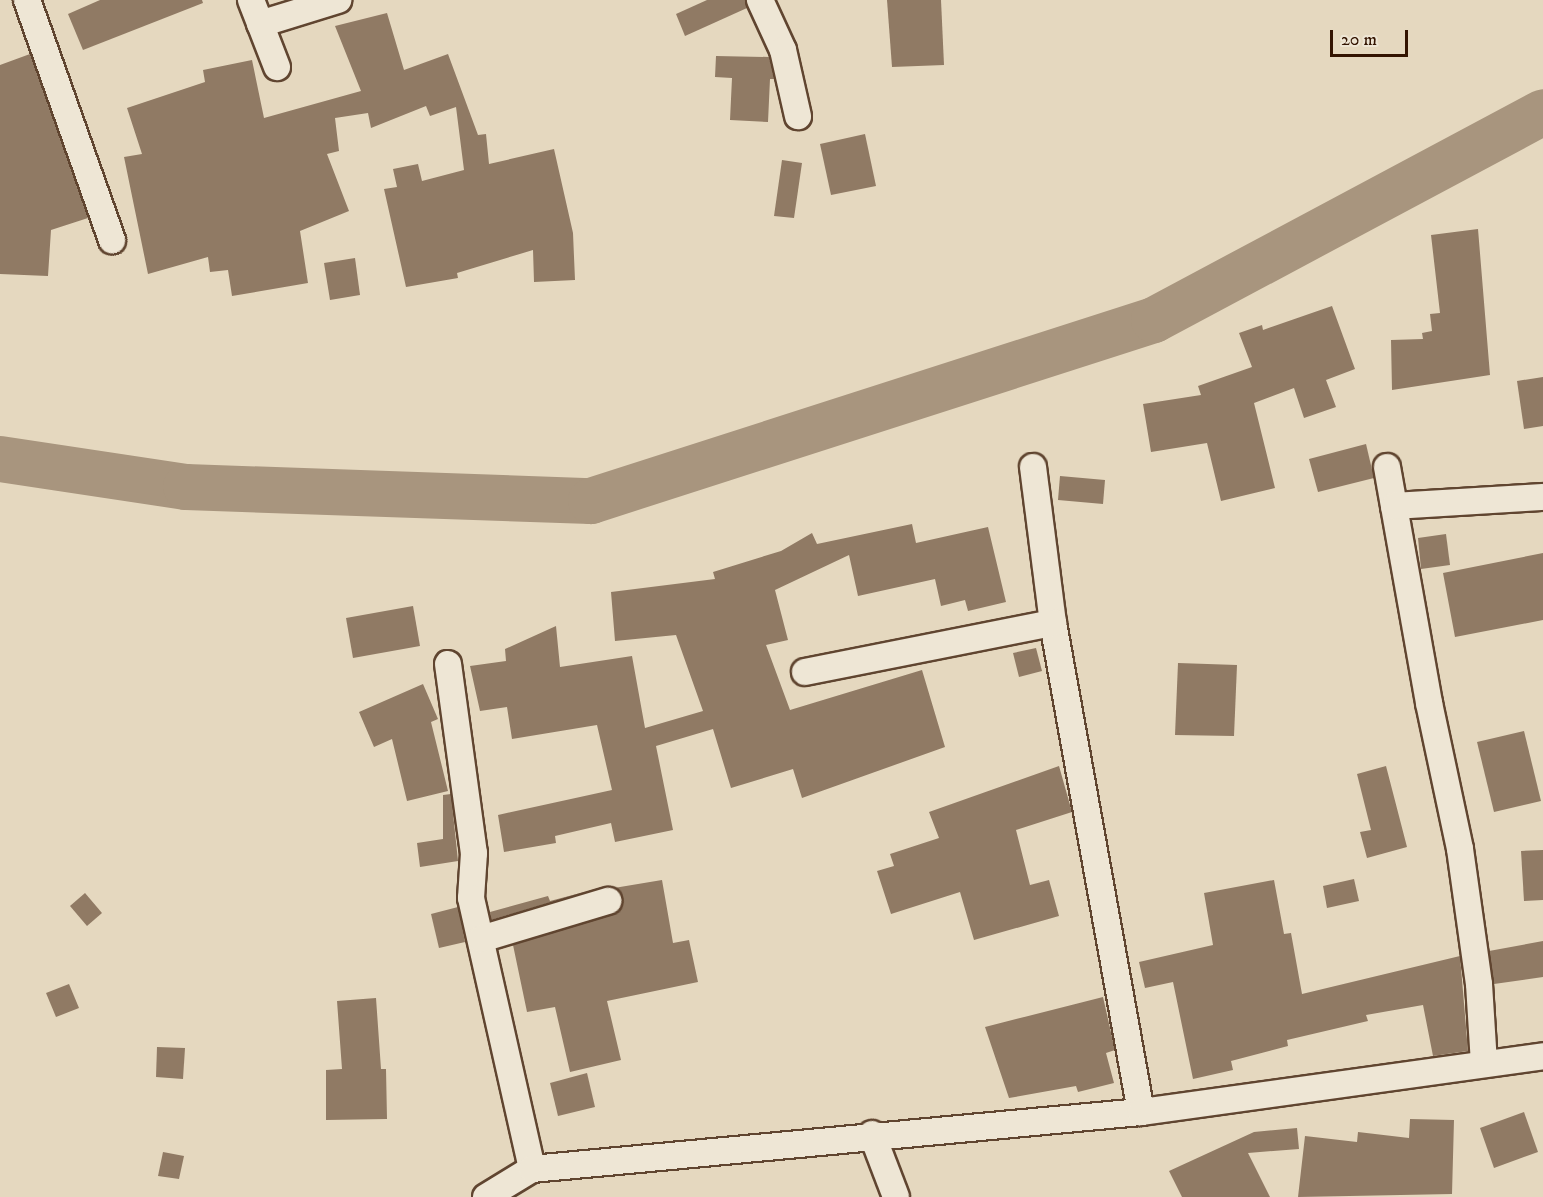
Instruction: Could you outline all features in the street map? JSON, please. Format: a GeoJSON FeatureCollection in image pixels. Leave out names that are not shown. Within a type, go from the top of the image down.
{"type":"FeatureCollection","features":[{"type":"Feature","properties":{"kind":"street"},"geometry":{"type":"LineString","coordinates":[[27,0],[112,240]]}},
{"type":"Feature","properties":{"kind":"street"},"geometry":{"type":"LineString","coordinates":[[251,0],[277,67]]}},
{"type":"Feature","properties":{"kind":"street"},"geometry":{"type":"LineString","coordinates":[[260,24],[338,0]]}},
{"type":"Feature","properties":{"kind":"street"},"geometry":{"type":"LineString","coordinates":[[760,0],[783,50],[798,116]]}},
{"type":"Feature","properties":{"kind":"street"},"geometry":{"type":"LineString","coordinates":[[1033,466],[1053,622],[1141,1112]]}},
{"type":"Feature","properties":{"kind":"street"},"geometry":{"type":"LineString","coordinates":[[1387,467],[1460,849],[1479,984],[1484,1063]]}},
{"type":"Feature","properties":{"kind":"street"},"geometry":{"type":"LineString","coordinates":[[1394,506],[1543,497]]}},
{"type":"Feature","properties":{"kind":"street"},"geometry":{"type":"LineString","coordinates":[[805,672],[1053,622]]}},
{"type":"Feature","properties":{"kind":"street"},"geometry":{"type":"LineString","coordinates":[[448,664],[474,853],[471,898],[532,1170]]}},
{"type":"Feature","properties":{"kind":"street"},"geometry":{"type":"LineString","coordinates":[[481,939],[608,901]]}},
{"type":"Feature","properties":{"kind":"street"},"geometry":{"type":"LineString","coordinates":[[486,1197],[532,1170],[872,1134],[1141,1112],[1543,1056]]}},
{"type":"Feature","properties":{"kind":"street"},"geometry":{"type":"LineString","coordinates":[[872,1134],[896,1197]]}},
{"type":"Feature","properties":{"kind":"building"},"geometry":{"type":"Polygon","coordinates":[[[100,0],[202,0],[203,3],[83,50],[68,14],[100,0]]]}},
{"type":"Feature","properties":{"kind":"building"},"geometry":{"type":"Polygon","coordinates":[[[707,0],[745,0],[747,8],[685,36],[676,14],[707,0]]]}},
{"type":"Feature","properties":{"kind":"building"},"geometry":{"type":"Polygon","coordinates":[[[887,0],[941,0],[944,65],[892,67],[887,0]]]}},
{"type":"Feature","properties":{"kind":"building"},"geometry":{"type":"Polygon","coordinates":[[[387,13],[404,70],[448,54],[478,135],[486,134],[489,164],[554,149],[573,233],[575,280],[534,282],[533,250],[457,273],[458,278],[406,287],[384,189],[397,187],[393,169],[418,164],[422,181],[464,170],[456,107],[430,116],[426,106],[371,128],[368,113],[335,118],[339,151],[327,154],[349,211],[300,231],[308,283],[232,296],[228,270],[210,272],[208,257],[148,274],[124,157],[142,154],[127,108],[205,82],[203,70],[252,60],[264,118],[361,91],[335,26],[387,13]]]}},
{"type":"Feature","properties":{"kind":"building"},"geometry":{"type":"Polygon","coordinates":[[[30,54],[88,218],[51,230],[48,276],[0,274],[0,65],[30,54]]]}},
{"type":"Feature","properties":{"kind":"building"},"geometry":{"type":"Polygon","coordinates":[[[716,56],[769,57],[774,79],[770,79],[768,122],[730,120],[732,78],[715,77],[716,56]]]}},
{"type":"Feature","properties":{"kind":"building"},"geometry":{"type":"Polygon","coordinates":[[[865,134],[876,186],[831,195],[820,144],[865,134]]]}},
{"type":"Feature","properties":{"kind":"building"},"geometry":{"type":"Polygon","coordinates":[[[782,160],[802,163],[794,218],[774,216],[782,160]]]}},
{"type":"Feature","properties":{"kind":"building"},"geometry":{"type":"Polygon","coordinates":[[[1478,229],[1490,375],[1392,390],[1391,340],[1423,339],[1422,333],[1432,331],[1430,314],[1440,313],[1431,235],[1478,229]]]}},
{"type":"Feature","properties":{"kind":"building"},"geometry":{"type":"Polygon","coordinates":[[[355,258],[360,295],[330,300],[324,263],[355,258]]]}},
{"type":"Feature","properties":{"kind":"building"},"geometry":{"type":"Polygon","coordinates":[[[1332,306],[1355,369],[1326,380],[1336,407],[1304,418],[1294,388],[1254,403],[1275,488],[1221,501],[1207,443],[1151,452],[1143,404],[1201,395],[1198,386],[1252,367],[1239,333],[1262,325],[1263,330],[1332,306]]]}},
{"type":"Feature","properties":{"kind":"building"},"geometry":{"type":"Polygon","coordinates":[[[1543,377],[1543,426],[1524,429],[1517,381],[1543,377]]]}},
{"type":"Feature","properties":{"kind":"building"},"geometry":{"type":"Polygon","coordinates":[[[1366,444],[1374,478],[1318,492],[1309,459],[1366,444]]]}},
{"type":"Feature","properties":{"kind":"building"},"geometry":{"type":"Polygon","coordinates":[[[1060,476],[1105,480],[1103,504],[1058,500],[1060,476]]]}},
{"type":"Feature","properties":{"kind":"building"},"geometry":{"type":"Polygon","coordinates":[[[912,524],[916,543],[988,527],[1006,602],[968,611],[965,600],[941,606],[935,579],[858,596],[849,555],[775,590],[788,640],[766,645],[790,710],[922,670],[945,747],[802,798],[793,769],[731,788],[713,729],[656,746],[673,830],[615,842],[611,823],[555,836],[556,843],[504,852],[498,815],[612,790],[597,725],[512,739],[507,707],[480,711],[470,666],[506,661],[505,649],[556,626],[560,667],[632,656],[645,728],[703,711],[676,635],[615,641],[611,592],[715,579],[713,572],[781,551],[812,533],[817,544],[912,524]]]}},
{"type":"Feature","properties":{"kind":"building"},"geometry":{"type":"Polygon","coordinates":[[[1446,534],[1450,565],[1421,569],[1418,538],[1446,534]]]}},
{"type":"Feature","properties":{"kind":"building"},"geometry":{"type":"Polygon","coordinates":[[[1543,553],[1543,620],[1455,637],[1443,573],[1543,553]]]}},
{"type":"Feature","properties":{"kind":"building"},"geometry":{"type":"Polygon","coordinates":[[[413,606],[420,646],[353,658],[346,618],[413,606]]]}},
{"type":"Feature","properties":{"kind":"building"},"geometry":{"type":"Polygon","coordinates":[[[1036,648],[1042,671],[1019,677],[1013,653],[1036,648]]]}},
{"type":"Feature","properties":{"kind":"building"},"geometry":{"type":"Polygon","coordinates":[[[1178,663],[1237,665],[1234,736],[1175,735],[1178,663]]]}},
{"type":"Feature","properties":{"kind":"building"},"geometry":{"type":"Polygon","coordinates":[[[423,684],[438,719],[431,722],[448,791],[407,801],[392,739],[374,747],[359,712],[423,684]]]}},
{"type":"Feature","properties":{"kind":"building"},"geometry":{"type":"Polygon","coordinates":[[[1524,731],[1541,801],[1494,812],[1477,742],[1524,731]]]}},
{"type":"Feature","properties":{"kind":"building"},"geometry":{"type":"Polygon","coordinates":[[[1059,766],[1072,812],[1016,830],[1030,885],[1049,880],[1059,916],[974,940],[960,892],[891,914],[877,871],[894,866],[890,854],[939,838],[929,812],[1059,766]]]}},
{"type":"Feature","properties":{"kind":"building"},"geometry":{"type":"Polygon","coordinates":[[[1386,766],[1407,847],[1367,858],[1360,832],[1371,830],[1357,774],[1386,766]]]}},
{"type":"Feature","properties":{"kind":"building"},"geometry":{"type":"Polygon","coordinates":[[[451,794],[458,861],[420,867],[417,843],[443,839],[443,795],[451,794]]]}},
{"type":"Feature","properties":{"kind":"building"},"geometry":{"type":"Polygon","coordinates":[[[1543,850],[1543,900],[1524,901],[1521,851],[1543,850]]]}},
{"type":"Feature","properties":{"kind":"building"},"geometry":{"type":"Polygon","coordinates":[[[1354,879],[1359,901],[1327,908],[1323,886],[1354,879]]]}},
{"type":"Feature","properties":{"kind":"building"},"geometry":{"type":"Polygon","coordinates":[[[662,880],[673,943],[689,940],[698,982],[607,1001],[621,1060],[570,1072],[555,1007],[527,1012],[513,945],[612,915],[623,904],[614,888],[662,880]]]}},
{"type":"Feature","properties":{"kind":"building"},"geometry":{"type":"Polygon","coordinates":[[[1274,880],[1284,934],[1291,933],[1302,994],[1460,956],[1468,1051],[1433,1056],[1423,1005],[1366,1015],[1368,1021],[1287,1040],[1288,1046],[1231,1061],[1233,1070],[1193,1079],[1173,982],[1145,988],[1139,962],[1213,945],[1204,893],[1274,880]]]}},
{"type":"Feature","properties":{"kind":"building"},"geometry":{"type":"Polygon","coordinates":[[[588,891],[491,920],[490,912],[548,896],[550,901],[588,891]]]}},
{"type":"Feature","properties":{"kind":"building"},"geometry":{"type":"Polygon","coordinates":[[[85,893],[102,913],[87,926],[70,906],[85,893]]]}},
{"type":"Feature","properties":{"kind":"building"},"geometry":{"type":"Polygon","coordinates":[[[458,907],[465,942],[439,948],[431,914],[458,907]]]}},
{"type":"Feature","properties":{"kind":"building"},"geometry":{"type":"Polygon","coordinates":[[[1543,941],[1543,977],[1494,984],[1489,951],[1543,941]]]}},
{"type":"Feature","properties":{"kind":"building"},"geometry":{"type":"Polygon","coordinates":[[[69,984],[79,1008],[56,1017],[46,993],[69,984]]]}},
{"type":"Feature","properties":{"kind":"building"},"geometry":{"type":"Polygon","coordinates":[[[1103,997],[1115,1050],[1106,1053],[1114,1083],[1078,1092],[1076,1086],[1009,1098],[985,1027],[1103,997]]]}},
{"type":"Feature","properties":{"kind":"building"},"geometry":{"type":"Polygon","coordinates":[[[376,998],[381,1069],[386,1069],[387,1119],[326,1120],[326,1070],[342,1069],[337,1001],[376,998]]]}},
{"type":"Feature","properties":{"kind":"building"},"geometry":{"type":"Polygon","coordinates":[[[157,1047],[185,1048],[183,1079],[156,1077],[157,1047]]]}},
{"type":"Feature","properties":{"kind":"building"},"geometry":{"type":"Polygon","coordinates":[[[587,1073],[595,1107],[558,1116],[550,1083],[587,1073]]]}},
{"type":"Feature","properties":{"kind":"building"},"geometry":{"type":"Polygon","coordinates":[[[1524,1112],[1538,1152],[1494,1168],[1480,1128],[1524,1112]]]}},
{"type":"Feature","properties":{"kind":"building"},"geometry":{"type":"Polygon","coordinates":[[[1410,1119],[1454,1120],[1452,1194],[1298,1197],[1305,1136],[1357,1142],[1358,1132],[1409,1138],[1410,1119]]]}},
{"type":"Feature","properties":{"kind":"building"},"geometry":{"type":"Polygon","coordinates":[[[1297,1128],[1299,1149],[1248,1153],[1270,1197],[1182,1197],[1169,1171],[1254,1132],[1297,1128]]]}},
{"type":"Feature","properties":{"kind":"building"},"geometry":{"type":"Polygon","coordinates":[[[163,1152],[184,1156],[179,1179],[158,1176],[163,1152]]]}},
{"type":"Feature","properties":{"kind":"waterway"},"geometry":{"type":"LineString","coordinates":[[0,459],[186,487],[591,501],[1154,320],[1543,112]]}}]}
